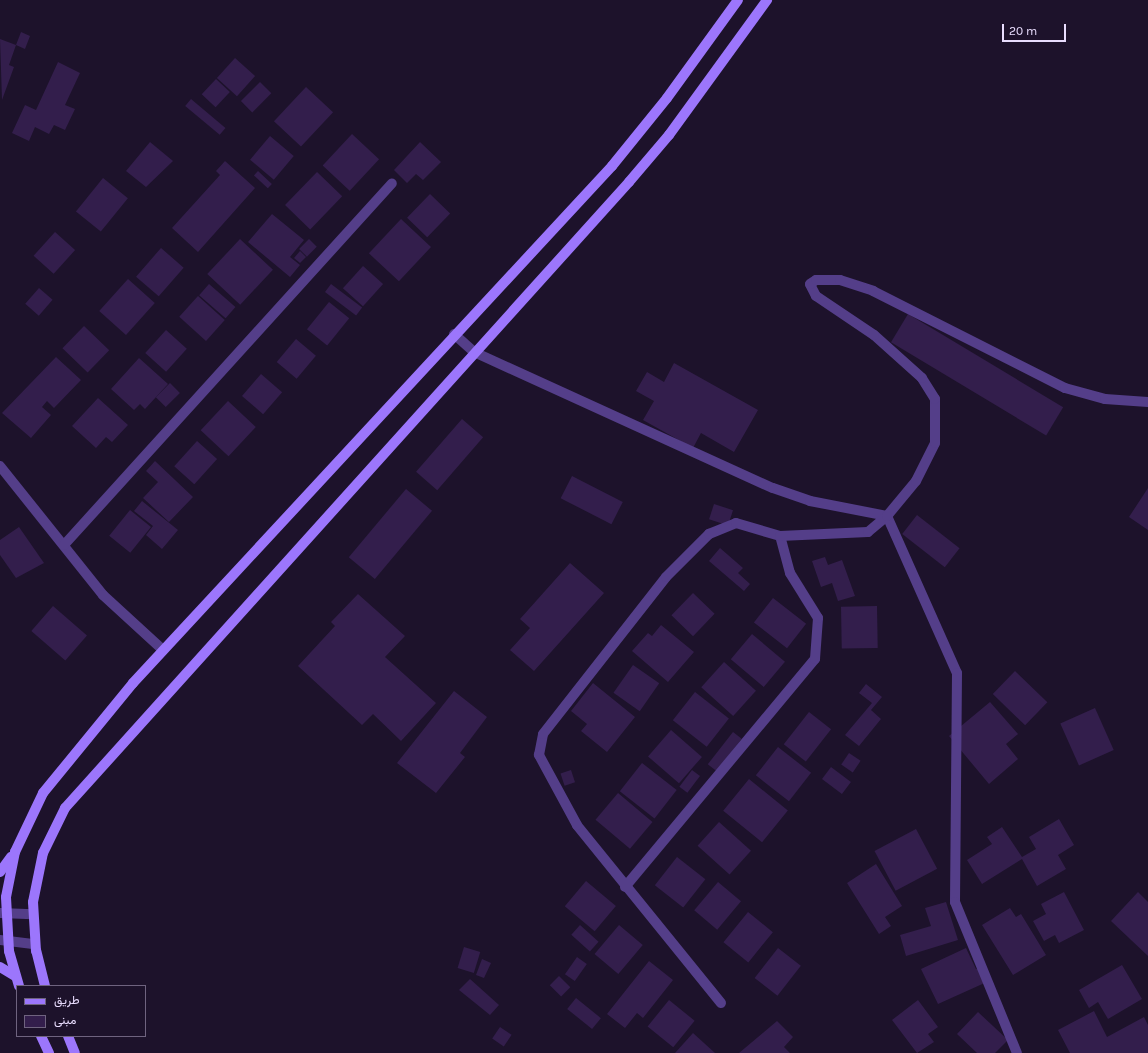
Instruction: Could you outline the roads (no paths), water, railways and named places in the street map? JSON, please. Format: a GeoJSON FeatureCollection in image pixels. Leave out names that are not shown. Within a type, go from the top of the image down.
{"type":"FeatureCollection","features":[{"type":"Feature","properties":{"kind":"main road"},"geometry":{"type":"LineString","coordinates":[[0,872],[14,852],[32,810],[55,776],[163,650],[454,334],[612,166],[667,98],[738,0]]}},
{"type":"Feature","properties":{"kind":"main road"},"geometry":{"type":"LineString","coordinates":[[45,985],[35,944],[33,914],[43,853],[59,819],[80,789],[669,135],[767,0]]}},
{"type":"Feature","properties":{"kind":"main road"},"geometry":{"type":"LineString","coordinates":[[14,852],[3,913],[4,941],[17,981]]}},
{"type":"Feature","properties":{"kind":"main road"},"geometry":{"type":"LineString","coordinates":[[0,966],[17,981]]}},
{"type":"Feature","properties":{"kind":"main road"},"geometry":{"type":"LineString","coordinates":[[41,1037],[49,1053]]}},
{"type":"Feature","properties":{"kind":"main road"},"geometry":{"type":"LineString","coordinates":[[68,1037],[75,1053]]}},
{"type":"Feature","properties":{"kind":"street"},"geometry":{"type":"LineString","coordinates":[[64,545],[392,183]]}},
{"type":"Feature","properties":{"kind":"street"},"geometry":{"type":"LineString","coordinates":[[721,1003],[625,887],[577,826],[539,755],[543,734],[666,577],[709,534],[736,523],[780,536],[868,532],[887,516],[916,481],[935,443],[935,399],[922,378],[874,335],[816,296],[810,284],[816,280],[840,280],[873,291],[1065,388],[1105,399],[1148,402]]}},
{"type":"Feature","properties":{"kind":"street"},"geometry":{"type":"LineString","coordinates":[[454,334],[474,352],[773,488],[810,500],[887,516]]}},
{"type":"Feature","properties":{"kind":"street"},"geometry":{"type":"LineString","coordinates":[[0,466],[103,595],[163,650]]}},
{"type":"Feature","properties":{"kind":"street"},"geometry":{"type":"LineString","coordinates":[[887,516],[957,673],[956,902],[1016,1053]]}},
{"type":"Feature","properties":{"kind":"street"},"geometry":{"type":"LineString","coordinates":[[625,887],[815,659],[818,618],[790,573],[780,536]]}},
{"type":"Feature","properties":{"kind":"street"},"geometry":{"type":"LineString","coordinates":[[3,913],[33,914]]}},
{"type":"Feature","properties":{"kind":"street"},"geometry":{"type":"LineString","coordinates":[[4,941],[35,944]]}}]}
